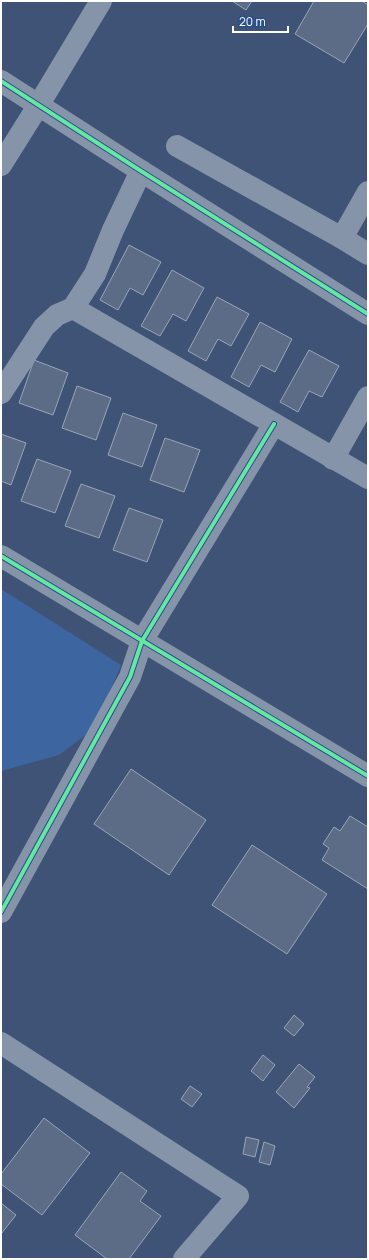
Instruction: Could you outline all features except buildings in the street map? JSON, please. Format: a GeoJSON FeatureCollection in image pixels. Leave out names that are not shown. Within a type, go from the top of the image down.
{"type":"FeatureCollection","features":[{"type":"Feature","properties":{"kind":"street"},"geometry":{"type":"LineString","coordinates":[[1,165],[100,1]]}},
{"type":"Feature","properties":{"kind":"street"},"geometry":{"type":"LineString","coordinates":[[1,81],[141,172],[368,314]]}},
{"type":"Feature","properties":{"kind":"street"},"geometry":{"type":"LineString","coordinates":[[177,146],[368,254]]}},
{"type":"Feature","properties":{"kind":"street"},"geometry":{"type":"LineString","coordinates":[[1,393],[44,328],[58,315],[72,308],[96,274],[113,230],[141,172]]}},
{"type":"Feature","properties":{"kind":"street"},"geometry":{"type":"LineString","coordinates":[[342,238],[368,192]]}},
{"type":"Feature","properties":{"kind":"street"},"geometry":{"type":"LineString","coordinates":[[72,308],[368,478]]}},
{"type":"Feature","properties":{"kind":"street"},"geometry":{"type":"LineString","coordinates":[[333,458],[368,397]]}},
{"type":"Feature","properties":{"kind":"street"},"geometry":{"type":"LineString","coordinates":[[1,912],[130,677],[142,641],[274,424]]}},
{"type":"Feature","properties":{"kind":"street"},"geometry":{"type":"LineString","coordinates":[[1,556],[142,641],[365,767]]}},
{"type":"Feature","properties":{"kind":"street"},"geometry":{"type":"LineString","coordinates":[[1,1043],[238,1196],[184,1259]]}},
{"type":"Feature","properties":{"kind":"shaded area"},"geometry":{"type":"Polygon","coordinates":[[[1,589],[121,665],[95,728],[59,755],[1,771],[1,589]]]}},
{"type":"Feature","properties":{"kind":"cycle path"},"geometry":{"type":"LineString","coordinates":[[1,81],[368,314]]}},
{"type":"Feature","properties":{"kind":"cycle path"},"geometry":{"type":"LineString","coordinates":[[1,912],[130,677],[142,641],[274,424]]}},
{"type":"Feature","properties":{"kind":"cycle path"},"geometry":{"type":"LineString","coordinates":[[1,556],[368,776]]}}]}
